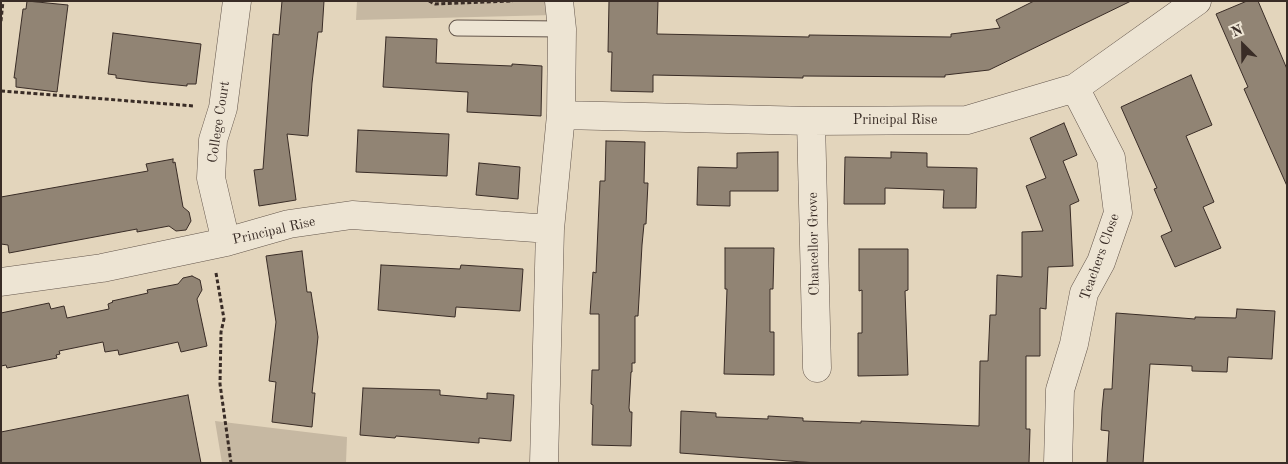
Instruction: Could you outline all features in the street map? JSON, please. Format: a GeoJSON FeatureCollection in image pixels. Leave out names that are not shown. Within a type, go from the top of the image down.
{"type":"FeatureCollection","features":[{"type":"Feature","properties":{"kind":"street","name":"College Court"},"geometry":{"type":"LineString","coordinates":[[218,244],[211,178],[213,140],[222,108],[236,1]]}},
{"type":"Feature","properties":{"kind":"street"},"geometry":{"type":"LineString","coordinates":[[544,463],[550,229],[562,116],[562,29],[559,1]]}},
{"type":"Feature","properties":{"kind":"street","name":"Principal Rise"},"geometry":{"type":"LineString","coordinates":[[562,116],[811,120],[967,120],[1075,88],[1197,1]]}},
{"type":"Feature","properties":{"kind":"street","name":"Teachers Close"},"geometry":{"type":"LineString","coordinates":[[1058,463],[1060,390],[1074,344],[1084,293],[1101,262],[1118,213],[1111,158],[1075,88]]}},
{"type":"Feature","properties":{"kind":"street","name":"Chancellor Grove"},"geometry":{"type":"LineString","coordinates":[[811,120],[817,368]]}},
{"type":"Feature","properties":{"kind":"street","name":"Principal Rise"},"geometry":{"type":"LineString","coordinates":[[1,282],[102,268],[218,244],[289,224],[352,216],[550,229]]}},
{"type":"Feature","properties":{"kind":"lane"},"geometry":{"type":"LineString","coordinates":[[457,28],[562,29]]}},
{"type":"Feature","properties":{"kind":"path"},"geometry":{"type":"LineString","coordinates":[[1,21],[4,1]]}},
{"type":"Feature","properties":{"kind":"path"},"geometry":{"type":"LineString","coordinates":[[430,1],[435,4],[513,1]]}},
{"type":"Feature","properties":{"kind":"path"},"geometry":{"type":"LineString","coordinates":[[1,91],[222,108]]}},
{"type":"Feature","properties":{"kind":"path"},"geometry":{"type":"LineString","coordinates":[[218,244],[224,319],[221,332],[220,384],[230,463]]}},
{"type":"Feature","properties":{"kind":"shaded area"},"geometry":{"type":"Polygon","coordinates":[[[357,1],[553,1],[554,15],[356,20],[357,1]]]}},
{"type":"Feature","properties":{"kind":"shaded area"},"geometry":{"type":"Polygon","coordinates":[[[215,421],[347,437],[346,463],[222,463],[215,421]]]}},
{"type":"Feature","properties":{"kind":"building"},"geometry":{"type":"Polygon","coordinates":[[[27,1],[68,5],[57,92],[16,87],[16,78],[14,78],[23,9],[26,9],[27,1]]]}},
{"type":"Feature","properties":{"kind":"building"},"geometry":{"type":"Polygon","coordinates":[[[282,1],[324,1],[322,32],[318,32],[308,136],[287,134],[296,200],[259,206],[254,170],[263,169],[273,34],[279,35],[282,1]]]}},
{"type":"Feature","properties":{"kind":"building"},"geometry":{"type":"Polygon","coordinates":[[[609,1],[658,1],[657,34],[951,37],[951,34],[1000,28],[996,20],[1034,1],[1131,1],[989,70],[945,75],[945,77],[803,76],[803,78],[653,75],[653,92],[611,91],[612,52],[608,52],[609,1]]]}},
{"type":"Feature","properties":{"kind":"building"},"geometry":{"type":"Polygon","coordinates":[[[1247,1],[1258,1],[1287,69],[1287,186],[1244,89],[1248,87],[1216,14],[1247,1]]]}},
{"type":"Feature","properties":{"kind":"building"},"geometry":{"type":"Polygon","coordinates":[[[113,33],[201,44],[196,84],[187,84],[187,86],[148,82],[116,78],[116,75],[108,74],[113,33]]]}},
{"type":"Feature","properties":{"kind":"building"},"geometry":{"type":"Polygon","coordinates":[[[386,37],[437,39],[436,63],[542,66],[541,116],[467,112],[468,92],[383,87],[386,37]]]}},
{"type":"Feature","properties":{"kind":"building"},"geometry":{"type":"Polygon","coordinates":[[[1191,75],[1212,125],[1186,136],[1214,202],[1203,207],[1221,248],[1175,267],[1161,236],[1172,231],[1154,189],[1157,188],[1121,107],[1191,75]]]}},
{"type":"Feature","properties":{"kind":"building"},"geometry":{"type":"Polygon","coordinates":[[[1064,123],[1077,155],[1063,161],[1079,201],[1070,205],[1073,266],[1048,267],[1046,309],[1040,308],[1040,356],[1026,356],[1026,429],[1030,429],[1029,463],[817,463],[680,453],[681,411],[716,413],[716,417],[768,419],[768,416],[803,418],[803,421],[861,423],[861,421],[979,426],[980,361],[988,361],[990,315],[996,315],[997,275],[1022,277],[1022,232],[1043,231],[1026,186],[1046,178],[1030,138],[1064,123]]]}},
{"type":"Feature","properties":{"kind":"building"},"geometry":{"type":"Polygon","coordinates":[[[358,130],[449,134],[447,176],[356,172],[358,130]]]}},
{"type":"Feature","properties":{"kind":"building"},"geometry":{"type":"Polygon","coordinates":[[[606,141],[645,142],[644,183],[648,183],[638,316],[635,316],[635,363],[632,363],[631,372],[629,408],[630,412],[632,412],[631,446],[592,445],[592,370],[599,370],[599,314],[590,314],[593,272],[596,273],[600,181],[605,181],[606,141]]]}},
{"type":"Feature","properties":{"kind":"building"},"geometry":{"type":"Polygon","coordinates":[[[778,152],[778,191],[730,191],[730,206],[697,205],[698,167],[737,168],[737,153],[778,152]]]}},
{"type":"Feature","properties":{"kind":"building"},"geometry":{"type":"Polygon","coordinates":[[[891,152],[927,153],[927,167],[977,168],[976,208],[943,208],[944,190],[885,188],[885,204],[844,204],[845,157],[891,158],[891,152]]]}},
{"type":"Feature","properties":{"kind":"building"},"geometry":{"type":"Polygon","coordinates":[[[173,159],[183,207],[189,212],[191,221],[186,230],[176,231],[169,226],[137,232],[137,229],[9,253],[8,245],[1,244],[1,197],[148,171],[146,164],[173,159]]]}},
{"type":"Feature","properties":{"kind":"building"},"geometry":{"type":"Polygon","coordinates":[[[479,163],[520,167],[518,199],[476,195],[479,163]]]}},
{"type":"Feature","properties":{"kind":"building"},"geometry":{"type":"Polygon","coordinates":[[[725,248],[774,248],[773,289],[770,289],[770,332],[774,332],[774,375],[724,374],[727,289],[725,289],[725,248]]]}},
{"type":"Feature","properties":{"kind":"building"},"geometry":{"type":"Polygon","coordinates":[[[859,249],[908,249],[908,290],[905,291],[908,375],[858,376],[858,333],[862,333],[862,290],[859,291],[859,249]]]}},
{"type":"Feature","properties":{"kind":"building"},"geometry":{"type":"Polygon","coordinates":[[[302,251],[307,292],[311,292],[318,337],[312,393],[315,393],[312,427],[272,422],[276,382],[269,381],[276,322],[266,256],[302,251]]]}},
{"type":"Feature","properties":{"kind":"building"},"geometry":{"type":"Polygon","coordinates":[[[381,265],[460,269],[461,265],[523,269],[520,311],[456,307],[455,317],[378,310],[381,265]]]}},
{"type":"Feature","properties":{"kind":"building"},"geometry":{"type":"Polygon","coordinates":[[[192,276],[200,280],[202,290],[197,299],[207,346],[181,352],[178,342],[119,355],[118,350],[105,352],[103,342],[59,351],[60,354],[56,355],[57,358],[7,368],[6,365],[1,366],[1,313],[49,303],[51,309],[64,306],[67,318],[109,309],[108,304],[112,301],[148,293],[147,290],[178,284],[183,278],[192,276]]]}},
{"type":"Feature","properties":{"kind":"building"},"geometry":{"type":"Polygon","coordinates":[[[1237,309],[1275,311],[1272,359],[1228,357],[1227,372],[1192,371],[1192,366],[1150,364],[1143,463],[1107,463],[1109,431],[1101,430],[1102,410],[1104,389],[1112,389],[1116,313],[1195,319],[1195,317],[1236,318],[1237,309]]]}},
{"type":"Feature","properties":{"kind":"building"},"geometry":{"type":"Polygon","coordinates":[[[363,388],[440,390],[440,395],[487,399],[487,393],[514,395],[511,441],[479,438],[479,443],[360,435],[363,388]]]}},
{"type":"Feature","properties":{"kind":"building"},"geometry":{"type":"Polygon","coordinates":[[[188,395],[201,463],[1,463],[1,432],[188,395]]]}}]}
